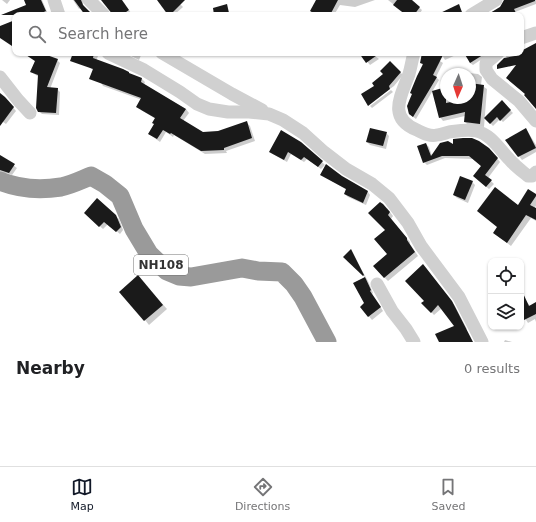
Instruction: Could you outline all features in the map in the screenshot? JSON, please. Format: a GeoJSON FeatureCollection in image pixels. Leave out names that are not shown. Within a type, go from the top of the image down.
{"type":"FeatureCollection","features":[{"type":"Feature","properties":{"kind":"highway","name":"NH108"},"geometry":{"type":"LineString","coordinates":[[0,181],[12,186],[42,188],[62,187],[90,176],[105,184],[120,196],[134,229],[149,254],[167,271],[178,276],[191,277],[222,270],[242,268],[258,271],[282,272],[294,284],[303,297],[327,342]]}},
{"type":"Feature","properties":{"kind":"street"},"geometry":{"type":"LineString","coordinates":[[54,0],[58,12]]}},
{"type":"Feature","properties":{"kind":"street"},"geometry":{"type":"LineString","coordinates":[[89,0],[101,12]]}},
{"type":"Feature","properties":{"kind":"street"},"geometry":{"type":"LineString","coordinates":[[476,12],[496,0]]}},
{"type":"Feature","properties":{"kind":"street"},"geometry":{"type":"LineString","coordinates":[[524,37],[536,33]]}},
{"type":"Feature","properties":{"kind":"street"},"geometry":{"type":"LineString","coordinates":[[114,56],[144,70],[197,104],[210,109],[228,112],[269,114]]}},
{"type":"Feature","properties":{"kind":"street"},"geometry":{"type":"LineString","coordinates":[[167,56],[232,94],[283,120],[303,133],[346,169],[372,184],[389,198],[408,223],[421,246],[459,297],[482,342]]}},
{"type":"Feature","properties":{"kind":"street"},"geometry":{"type":"LineString","coordinates":[[413,56],[410,72],[399,101],[398,112],[402,120],[414,129],[428,135],[436,136],[448,132],[468,130],[476,131],[488,137],[497,145],[510,161],[528,176],[532,176],[536,172]]}},
{"type":"Feature","properties":{"kind":"street"},"geometry":{"type":"LineString","coordinates":[[495,56],[486,64],[486,70],[492,79],[519,101],[536,121]]}},
{"type":"Feature","properties":{"kind":"street"},"geometry":{"type":"LineString","coordinates":[[0,77],[30,113]]}},
{"type":"Feature","properties":{"kind":"street"},"geometry":{"type":"LineString","coordinates":[[378,284],[392,311],[414,342]]}},
{"type":"Feature","properties":{"kind":"building"},"geometry":{"type":"Polygon","coordinates":[[[24,0],[41,0],[46,11],[12,12],[12,15],[1,15],[26,5],[24,0]]]}},
{"type":"Feature","properties":{"kind":"building"},"geometry":{"type":"Polygon","coordinates":[[[74,0],[81,0],[83,5],[90,12],[83,12],[74,0]]]}},
{"type":"Feature","properties":{"kind":"building"},"geometry":{"type":"Polygon","coordinates":[[[101,0],[122,0],[129,10],[126,12],[111,12],[101,0]]]}},
{"type":"Feature","properties":{"kind":"building"},"geometry":{"type":"Polygon","coordinates":[[[157,0],[185,0],[173,12],[166,12],[157,0]]]}},
{"type":"Feature","properties":{"kind":"building"},"geometry":{"type":"Polygon","coordinates":[[[316,0],[338,0],[332,12],[310,11],[316,0]]]}},
{"type":"Feature","properties":{"kind":"building"},"geometry":{"type":"Polygon","coordinates":[[[397,0],[412,0],[420,7],[416,12],[402,12],[393,5],[397,0]]]}},
{"type":"Feature","properties":{"kind":"building"},"geometry":{"type":"Polygon","coordinates":[[[504,0],[535,0],[514,9],[516,12],[492,12],[500,7],[504,0]]]}},
{"type":"Feature","properties":{"kind":"building"},"geometry":{"type":"Polygon","coordinates":[[[227,4],[229,12],[214,12],[213,8],[227,4]]]}},
{"type":"Feature","properties":{"kind":"building"},"geometry":{"type":"Polygon","coordinates":[[[459,4],[462,12],[442,12],[459,4]]]}},
{"type":"Feature","properties":{"kind":"building"},"geometry":{"type":"Polygon","coordinates":[[[12,21],[12,46],[0,38],[0,26],[12,21]]]}},
{"type":"Feature","properties":{"kind":"building"},"geometry":{"type":"Polygon","coordinates":[[[536,43],[536,109],[524,95],[525,94],[506,78],[516,65],[497,69],[497,65],[504,58],[524,56],[524,49],[536,43]]]}},
{"type":"Feature","properties":{"kind":"building"},"geometry":{"type":"Polygon","coordinates":[[[28,56],[50,56],[58,59],[47,87],[58,88],[56,113],[38,112],[36,108],[38,75],[30,72],[35,61],[28,56]]]}},
{"type":"Feature","properties":{"kind":"building"},"geometry":{"type":"Polygon","coordinates":[[[72,56],[93,56],[93,58],[142,78],[141,82],[186,109],[180,118],[203,132],[218,131],[247,121],[252,138],[224,148],[224,150],[201,151],[171,133],[170,134],[163,130],[157,139],[148,134],[154,124],[152,123],[155,118],[136,107],[141,98],[89,79],[93,69],[70,61],[72,56]]]}},
{"type":"Feature","properties":{"kind":"building"},"geometry":{"type":"Polygon","coordinates":[[[361,56],[376,56],[366,63],[361,56]]]}},
{"type":"Feature","properties":{"kind":"building"},"geometry":{"type":"Polygon","coordinates":[[[421,56],[442,56],[433,75],[437,77],[413,117],[409,114],[407,106],[412,94],[410,93],[423,64],[420,63],[421,56]]]}},
{"type":"Feature","properties":{"kind":"building"},"geometry":{"type":"Polygon","coordinates":[[[466,56],[481,56],[470,63],[466,56]]]}},
{"type":"Feature","properties":{"kind":"building"},"geometry":{"type":"Polygon","coordinates":[[[390,61],[401,72],[389,86],[390,89],[368,106],[361,94],[374,86],[372,83],[383,74],[380,71],[390,61]]]}},
{"type":"Feature","properties":{"kind":"building"},"geometry":{"type":"Polygon","coordinates":[[[476,84],[484,85],[480,124],[464,122],[465,112],[439,118],[432,91],[440,89],[440,104],[476,104],[476,84]]]}},
{"type":"Feature","properties":{"kind":"building"},"geometry":{"type":"Polygon","coordinates":[[[0,93],[14,107],[0,126],[0,93]]]}},
{"type":"Feature","properties":{"kind":"building"},"geometry":{"type":"Polygon","coordinates":[[[502,100],[511,110],[500,121],[497,117],[490,124],[484,118],[502,100]]]}},
{"type":"Feature","properties":{"kind":"building"},"geometry":{"type":"Polygon","coordinates":[[[370,128],[387,132],[383,146],[366,142],[370,128]]]}},
{"type":"Feature","properties":{"kind":"building"},"geometry":{"type":"Polygon","coordinates":[[[526,128],[536,148],[518,157],[505,140],[526,128]]]}},
{"type":"Feature","properties":{"kind":"building"},"geometry":{"type":"Polygon","coordinates":[[[281,130],[301,142],[323,161],[318,167],[304,157],[301,160],[288,152],[284,160],[269,152],[281,130]]]}},
{"type":"Feature","properties":{"kind":"building"},"geometry":{"type":"Polygon","coordinates":[[[472,138],[479,141],[489,148],[498,158],[485,175],[492,180],[486,187],[473,176],[481,166],[469,156],[442,156],[423,163],[417,146],[426,143],[431,156],[440,143],[448,141],[453,144],[453,139],[472,138]]]}},
{"type":"Feature","properties":{"kind":"building"},"geometry":{"type":"Polygon","coordinates":[[[0,155],[15,164],[9,173],[0,170],[0,155]]]}},
{"type":"Feature","properties":{"kind":"building"},"geometry":{"type":"Polygon","coordinates":[[[326,164],[342,176],[368,191],[363,203],[344,194],[346,189],[320,175],[326,164]]]}},
{"type":"Feature","properties":{"kind":"building"},"geometry":{"type":"Polygon","coordinates":[[[460,176],[473,181],[465,200],[453,195],[460,176]]]}},
{"type":"Feature","properties":{"kind":"building"},"geometry":{"type":"Polygon","coordinates":[[[495,187],[518,205],[528,189],[536,194],[530,205],[536,208],[536,220],[526,215],[507,243],[493,233],[497,227],[477,211],[495,187]]]}},
{"type":"Feature","properties":{"kind":"building"},"geometry":{"type":"Polygon","coordinates":[[[97,198],[116,215],[121,227],[116,232],[104,222],[99,227],[84,213],[97,198]]]}},
{"type":"Feature","properties":{"kind":"building"},"geometry":{"type":"Polygon","coordinates":[[[380,202],[390,212],[388,215],[407,238],[415,252],[384,278],[373,266],[387,254],[374,239],[385,230],[368,213],[380,202]]]}},
{"type":"Feature","properties":{"kind":"building"},"geometry":{"type":"Polygon","coordinates":[[[351,249],[364,275],[363,276],[343,257],[351,249]]]}},
{"type":"Feature","properties":{"kind":"building"},"geometry":{"type":"Polygon","coordinates":[[[423,264],[452,301],[473,342],[439,342],[435,334],[454,326],[438,305],[431,313],[421,303],[424,301],[405,281],[423,264]]]}},
{"type":"Feature","properties":{"kind":"building"},"geometry":{"type":"Polygon","coordinates":[[[138,275],[163,305],[144,321],[119,292],[138,275]]]}},
{"type":"Feature","properties":{"kind":"building"},"geometry":{"type":"Polygon","coordinates":[[[365,277],[371,290],[370,291],[381,307],[368,317],[360,307],[364,303],[353,283],[365,277]]]}},
{"type":"Feature","properties":{"kind":"building"},"geometry":{"type":"Polygon","coordinates":[[[524,295],[529,306],[536,302],[536,314],[524,320],[524,295]]]}}]}
